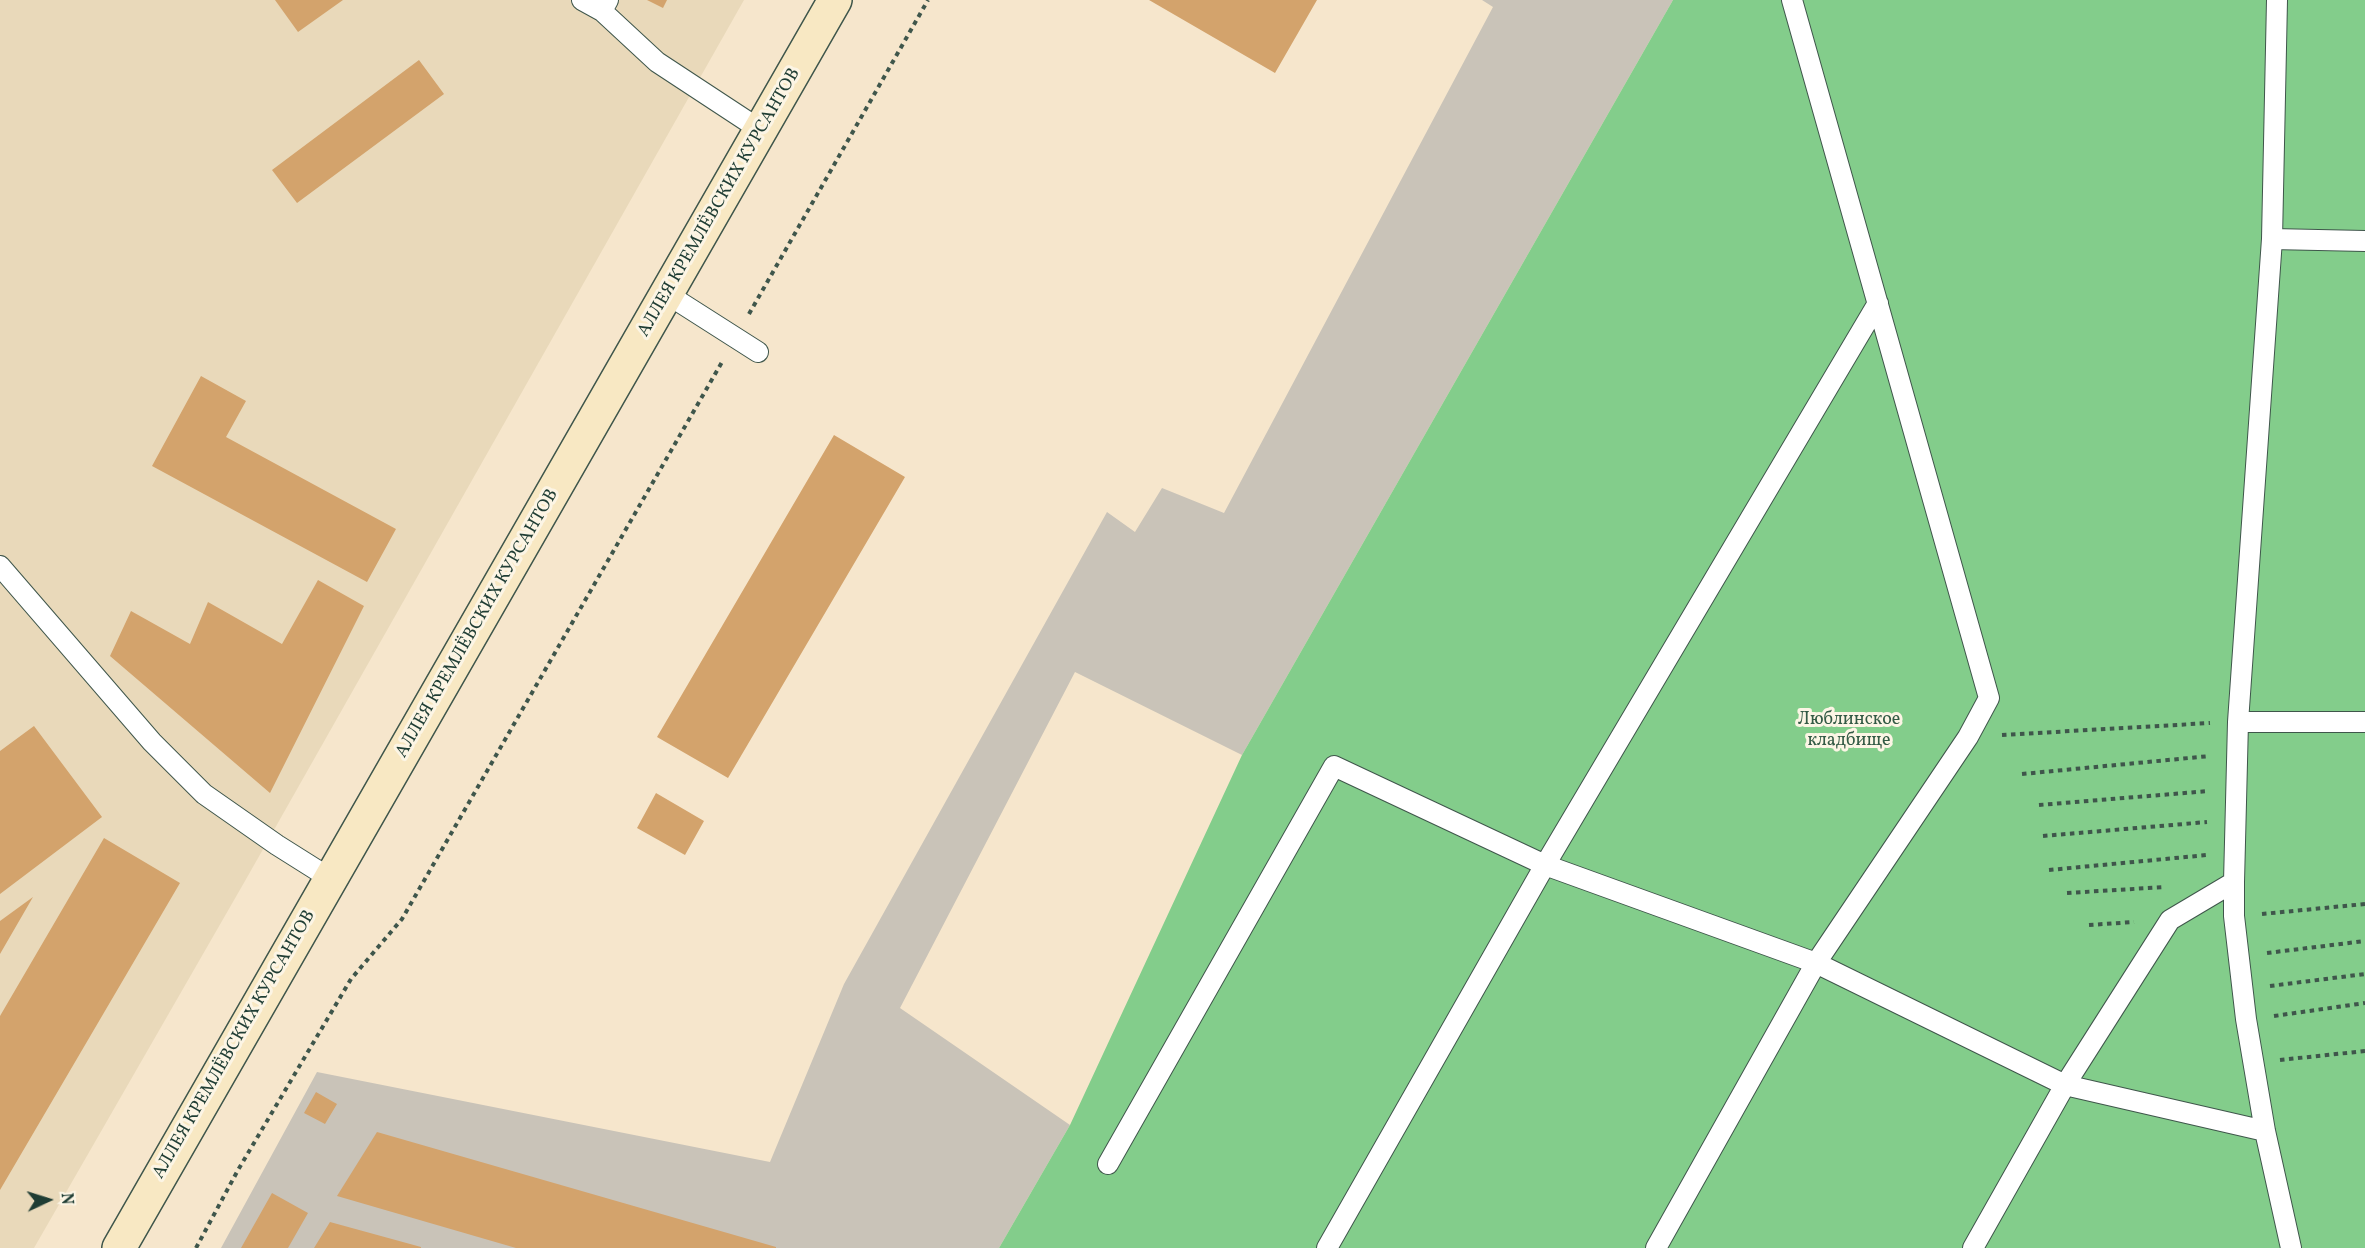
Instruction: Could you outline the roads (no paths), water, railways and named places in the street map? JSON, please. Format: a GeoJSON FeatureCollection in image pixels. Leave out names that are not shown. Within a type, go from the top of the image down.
{"type":"FeatureCollection","features":[{"type":"Feature","properties":{"kind":"main road","name":"АЛЛЕЯ КРЕМЛЁВСКИХ КУРСАНТОВ"},"geometry":{"type":"LineString","coordinates":[[119,1248],[762,131],[835,0]]}},
{"type":"Feature","properties":{"kind":"lane"},"geometry":{"type":"LineString","coordinates":[[582,0],[605,5],[657,62],[762,131]]}},
{"type":"Feature","properties":{"kind":"lane"},"geometry":{"type":"LineString","coordinates":[[1656,1248],[1816,963],[1968,737],[1989,698],[1792,0]]}},
{"type":"Feature","properties":{"kind":"lane"},"geometry":{"type":"LineString","coordinates":[[2277,0],[2271,239],[2238,722],[2234,916],[2253,1063],[2265,1131],[2291,1248]]}},
{"type":"Feature","properties":{"kind":"lane"},"geometry":{"type":"LineString","coordinates":[[2271,239],[2365,241]]}},
{"type":"Feature","properties":{"kind":"lane"},"geometry":{"type":"LineString","coordinates":[[667,294],[758,352]]}},
{"type":"Feature","properties":{"kind":"lane"},"geometry":{"type":"LineString","coordinates":[[1327,1248],[1545,865],[1878,303]]}},
{"type":"Feature","properties":{"kind":"lane"},"geometry":{"type":"LineString","coordinates":[[0,566],[152,742],[204,794],[331,879]]}},
{"type":"Feature","properties":{"kind":"lane"},"geometry":{"type":"LineString","coordinates":[[2238,722],[2365,722]]}},
{"type":"Feature","properties":{"kind":"lane"},"geometry":{"type":"LineString","coordinates":[[1108,1164],[1334,766],[1545,865],[1816,963],[2065,1085],[2265,1131]]}},
{"type":"Feature","properties":{"kind":"lane"},"geometry":{"type":"LineString","coordinates":[[1973,1248],[2065,1085],[2170,920],[2234,882]]}},
{"type":"Feature","properties":{"kind":"park label","name":"Люблинское кладбище"},"geometry":{"type":"Point","coordinates":[1849,731]}}]}
